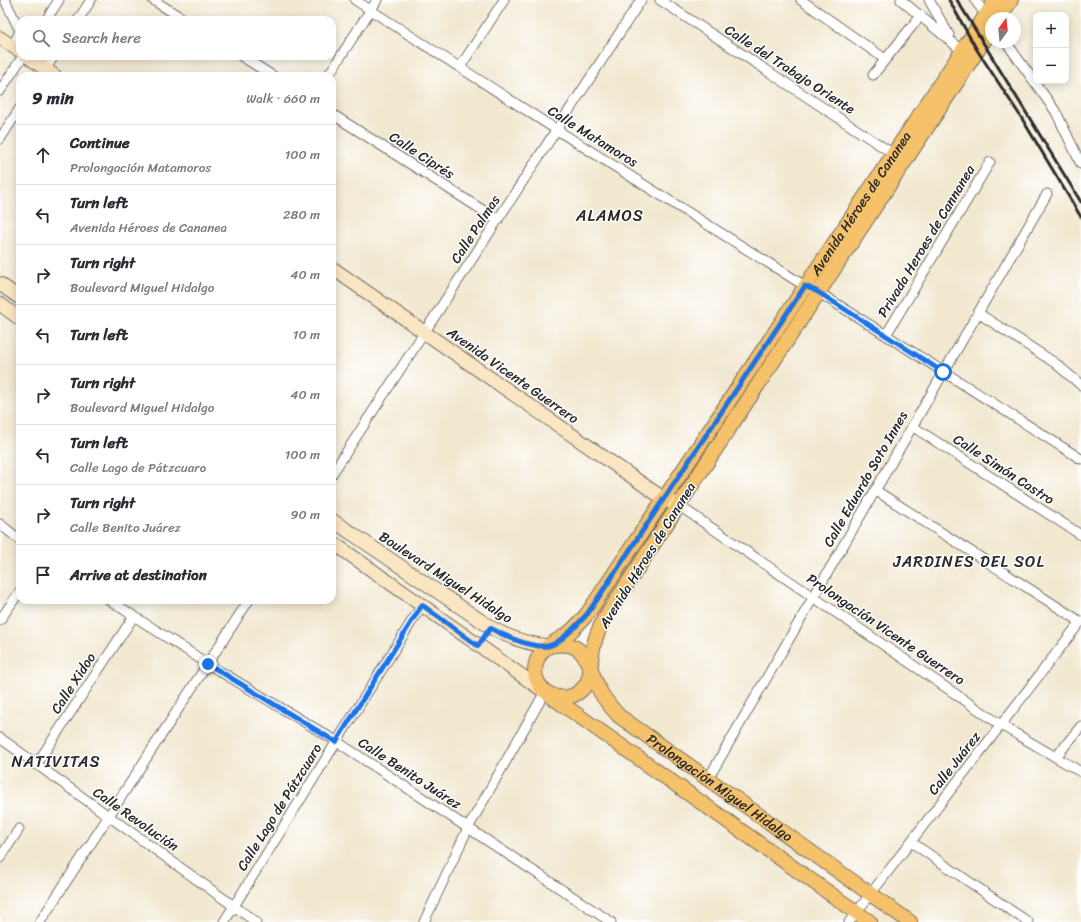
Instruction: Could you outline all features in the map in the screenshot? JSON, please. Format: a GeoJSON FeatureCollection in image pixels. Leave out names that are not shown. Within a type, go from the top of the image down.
{"type":"FeatureCollection","features":[{"type":"Feature","properties":{"kind":"main road","name":"Avenida Héroes de Cananea"},"geometry":{"type":"LineString","coordinates":[[993,12],[996,0]]}},
{"type":"Feature","properties":{"kind":"main road","name":"Avenida Héroes de Cananea"},"geometry":{"type":"LineString","coordinates":[[998,12],[1011,0]]}},
{"type":"Feature","properties":{"kind":"main road","name":"Avenida Héroes de Cananea"},"geometry":{"type":"LineString","coordinates":[[812,289],[678,505],[604,619],[594,642],[590,676],[586,685],[580,692],[563,698],[545,692],[539,685],[536,677],[535,668],[537,659],[549,646],[570,632],[588,613],[664,499],[812,289],[899,158],[962,50],[985,25]]}},
{"type":"Feature","properties":{"kind":"main road","name":"Avenida Héroes de Cananea"},"geometry":{"type":"LineString","coordinates":[[962,50],[985,34]]}},
{"type":"Feature","properties":{"kind":"main road","name":"Prolongación Miguel Hidalgo"},"geometry":{"type":"LineString","coordinates":[[549,646],[566,644],[581,652],[587,658],[601,693],[619,716],[910,922]]}},
{"type":"Feature","properties":{"kind":"main road","name":"Prolongación Miguel Hidalgo"},"geometry":{"type":"LineString","coordinates":[[545,692],[853,917],[870,922]]}},
{"type":"Feature","properties":{"kind":"street"},"geometry":{"type":"LineString","coordinates":[[5,0],[16,23]]}},
{"type":"Feature","properties":{"kind":"street"},"geometry":{"type":"LineString","coordinates":[[49,16],[59,0]]}},
{"type":"Feature","properties":{"kind":"street"},"geometry":{"type":"LineString","coordinates":[[81,16],[91,0]]}},
{"type":"Feature","properties":{"kind":"street"},"geometry":{"type":"LineString","coordinates":[[153,0],[179,16]]}},
{"type":"Feature","properties":{"kind":"street","name":"Calle Matamoros"},"geometry":{"type":"LineString","coordinates":[[355,0],[557,130],[1081,459]]}},
{"type":"Feature","properties":{"kind":"street"},"geometry":{"type":"LineString","coordinates":[[331,72],[377,0]]}},
{"type":"Feature","properties":{"kind":"street"},"geometry":{"type":"LineString","coordinates":[[460,68],[504,0]]}},
{"type":"Feature","properties":{"kind":"street","name":"Calle Palmas"},"geometry":{"type":"LineString","coordinates":[[336,468],[641,0]]}},
{"type":"Feature","properties":{"kind":"street","name":"Calle del Trabajo Oriente"},"geometry":{"type":"LineString","coordinates":[[660,0],[899,158]]}},
{"type":"Feature","properties":{"kind":"street"},"geometry":{"type":"LineString","coordinates":[[801,0],[885,59]]}},
{"type":"Feature","properties":{"kind":"street"},"geometry":{"type":"LineString","coordinates":[[901,0],[962,50]]}},
{"type":"Feature","properties":{"kind":"street"},"geometry":{"type":"LineString","coordinates":[[929,0],[962,50]]}},
{"type":"Feature","properties":{"kind":"street"},"geometry":{"type":"LineString","coordinates":[[975,0],[986,12]]}},
{"type":"Feature","properties":{"kind":"street"},"geometry":{"type":"LineString","coordinates":[[873,75],[921,15]]}},
{"type":"Feature","properties":{"kind":"street"},"geometry":{"type":"LineString","coordinates":[[0,38],[16,49]]}},
{"type":"Feature","properties":{"kind":"street"},"geometry":{"type":"LineString","coordinates":[[1010,48],[1056,112],[1081,164]]}},
{"type":"Feature","properties":{"kind":"street"},"geometry":{"type":"LineString","coordinates":[[0,91],[20,60]]}},
{"type":"Feature","properties":{"kind":"street"},"geometry":{"type":"LineString","coordinates":[[31,60],[45,72]]}},
{"type":"Feature","properties":{"kind":"street"},"geometry":{"type":"LineString","coordinates":[[48,72],[52,60]]}},
{"type":"Feature","properties":{"kind":"street"},"geometry":{"type":"LineString","coordinates":[[248,60],[267,72]]}},
{"type":"Feature","properties":{"kind":"street"},"geometry":{"type":"LineString","coordinates":[[0,139],[16,114]]}},
{"type":"Feature","properties":{"kind":"street","name":"Calle Ciprés"},"geometry":{"type":"LineString","coordinates":[[336,117],[498,220]]}},
{"type":"Feature","properties":{"kind":"street","name":"Privada Heroes de Cannanea"},"geometry":{"type":"LineString","coordinates":[[886,336],[990,162]]}},
{"type":"Feature","properties":{"kind":"street","name":"Calle Eduardo Soto Innes"},"geometry":{"type":"LineString","coordinates":[[708,779],[1046,194]]}},
{"type":"Feature","properties":{"kind":"street","name":"Avenida Vicente Guerrero"},"geometry":{"type":"LineString","coordinates":[[336,271],[664,499],[678,505]]}},
{"type":"Feature","properties":{"kind":"street"},"geometry":{"type":"LineString","coordinates":[[0,284],[16,295]]}},
{"type":"Feature","properties":{"kind":"street"},"geometry":{"type":"LineString","coordinates":[[0,304],[16,316]]}},
{"type":"Feature","properties":{"kind":"street"},"geometry":{"type":"LineString","coordinates":[[978,313],[1055,363],[1081,385]]}},
{"type":"Feature","properties":{"kind":"street","name":"Calle Simón Castro"},"geometry":{"type":"LineString","coordinates":[[912,426],[1081,535]]}},
{"type":"Feature","properties":{"kind":"street"},"geometry":{"type":"LineString","coordinates":[[875,490],[1081,622]]}},
{"type":"Feature","properties":{"kind":"street","name":"Prolongación Vicente Guerrero"},"geometry":{"type":"LineString","coordinates":[[678,505],[1001,724],[1081,772]]}},
{"type":"Feature","properties":{"kind":"street","name":"Boulevard Miguel Hidalgo"},"geometry":{"type":"LineString","coordinates":[[336,523],[490,628],[501,634],[524,642],[549,646]]}},
{"type":"Feature","properties":{"kind":"street"},"geometry":{"type":"LineString","coordinates":[[0,524],[16,537]]}},
{"type":"Feature","properties":{"kind":"street"},"geometry":{"type":"LineString","coordinates":[[336,545],[545,692],[468,828],[424,922]]}},
{"type":"Feature","properties":{"kind":"street"},"geometry":{"type":"LineString","coordinates":[[0,620],[16,597]]}},
{"type":"Feature","properties":{"kind":"street","name":"Calle Benito Juárez"},"geometry":{"type":"LineString","coordinates":[[115,604],[208,664],[336,742],[611,922]]}},
{"type":"Feature","properties":{"kind":"street"},"geometry":{"type":"LineString","coordinates":[[40,922],[246,604]]}},
{"type":"Feature","properties":{"kind":"street","name":"Calle Lago de Pátzcuaro"},"geometry":{"type":"LineString","coordinates":[[224,922],[422,605]]}},
{"type":"Feature","properties":{"kind":"street","name":"Calle Xidoo"},"geometry":{"type":"LineString","coordinates":[[36,765],[134,616]]}},
{"type":"Feature","properties":{"kind":"street","name":"Calle Juárez"},"geometry":{"type":"LineString","coordinates":[[853,917],[1081,622]]}},
{"type":"Feature","properties":{"kind":"street"},"geometry":{"type":"LineString","coordinates":[[478,646],[490,628]]}},
{"type":"Feature","properties":{"kind":"street"},"geometry":{"type":"LineString","coordinates":[[1056,757],[1081,726]]}},
{"type":"Feature","properties":{"kind":"street","name":"Calle Revolución"},"geometry":{"type":"LineString","coordinates":[[0,738],[256,922]]}},
{"type":"Feature","properties":{"kind":"street"},"geometry":{"type":"LineString","coordinates":[[0,858],[19,829]]}},
{"type":"Feature","properties":{"kind":"street"},"geometry":{"type":"LineString","coordinates":[[911,842],[1028,922]]}},
{"type":"Feature","properties":{"kind":"railway"},"geometry":{"type":"LineString","coordinates":[[949,0],[977,50],[1021,117],[1081,217]]}},
{"type":"Feature","properties":{"kind":"railway"},"geometry":{"type":"LineString","coordinates":[[957,0],[1081,202]]}},
{"type":"Feature","properties":{"kind":"district","name":"ALAMOS"},"geometry":{"type":"Point","coordinates":[610,215]}},
{"type":"Feature","properties":{"kind":"district","name":"JARDINES DEL SOL"},"geometry":{"type":"Point","coordinates":[969,561]}},
{"type":"Feature","properties":{"kind":"district","name":"NATIVITAS"},"geometry":{"type":"Point","coordinates":[56,761]}},
{"type":"Feature","properties":{"kind":"route"},"geometry":{"type":"LineString","coordinates":[[208,664],[336,742],[422,605],[478,646],[490,628],[512,639],[536,645],[549,646],[570,632],[588,613],[805,286],[818,292],[943,372]]}}]}
